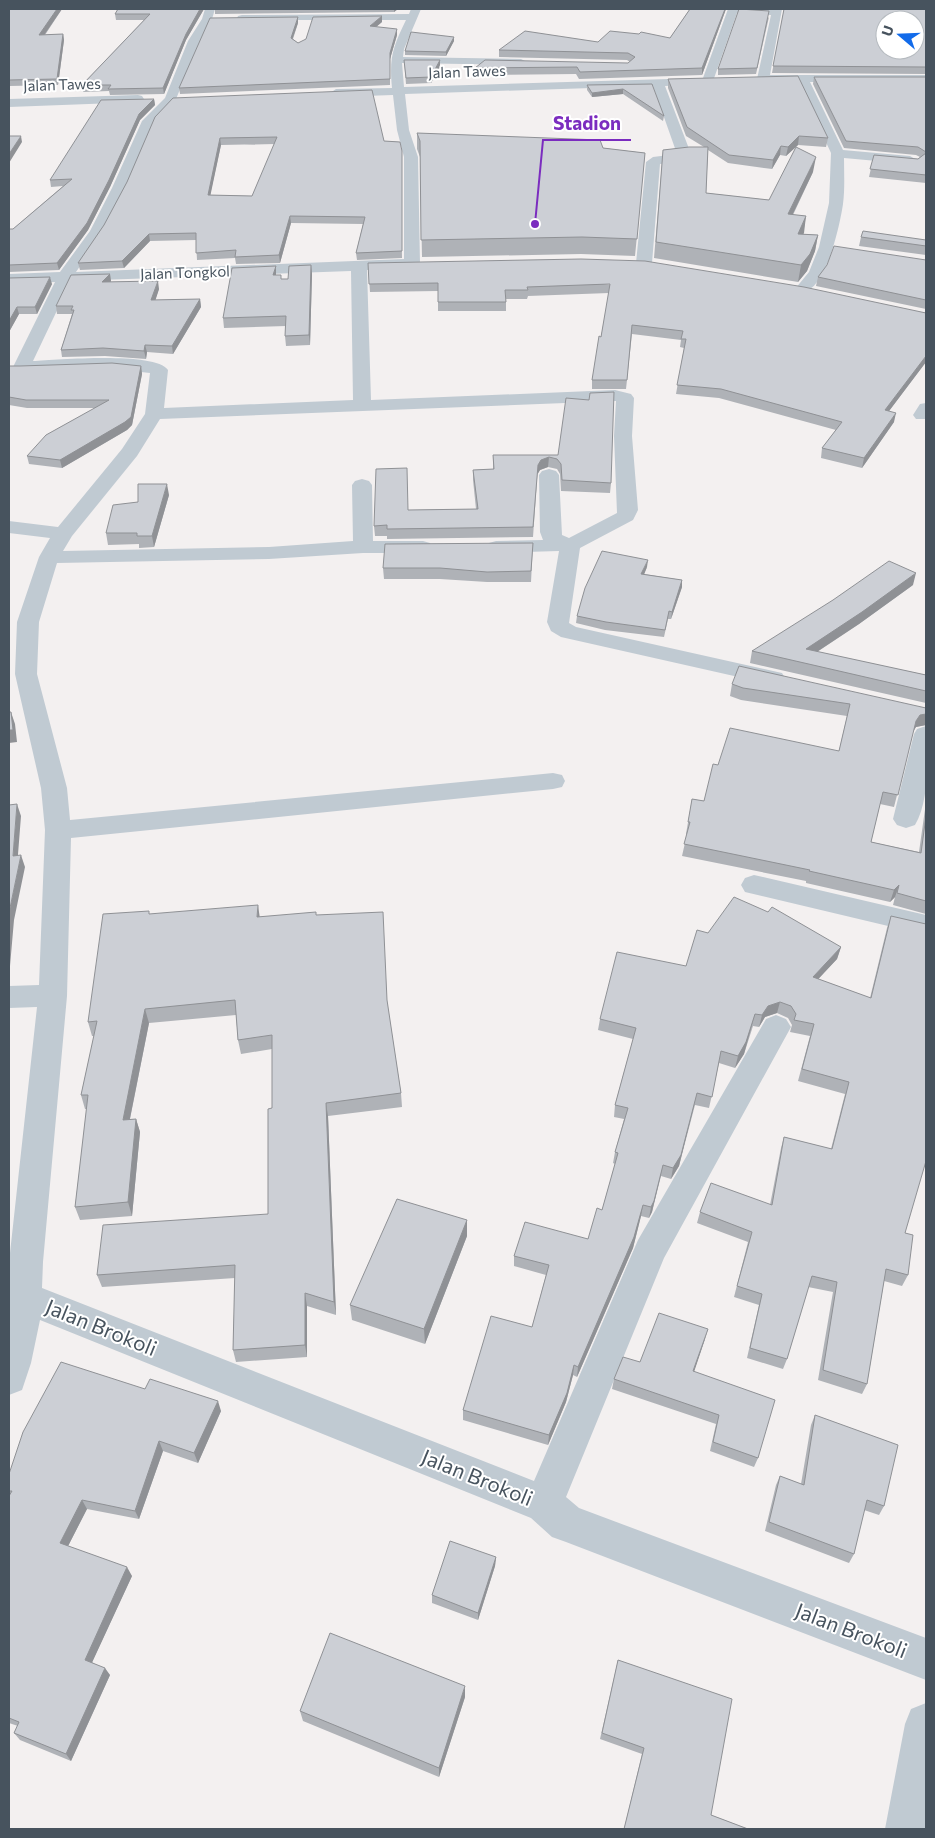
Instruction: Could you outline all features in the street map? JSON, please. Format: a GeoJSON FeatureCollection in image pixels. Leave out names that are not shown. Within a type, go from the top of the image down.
{"type":"FeatureCollection","features":[{"type":"Feature","properties":{"kind":"street"},"geometry":{"type":"LineString","coordinates":[[776,10],[759,79],[926,78]]}},
{"type":"Feature","properties":{"kind":"street","name":"Jalan Tawes"},"geometry":{"type":"LineString","coordinates":[[322,94],[713,81],[732,11],[776,10]]}},
{"type":"Feature","properties":{"kind":"street"},"geometry":{"type":"LineString","coordinates":[[235,18],[414,13],[398,49],[396,69],[398,90]]}},
{"type":"Feature","properties":{"kind":"street"},"geometry":{"type":"LineString","coordinates":[[15,369],[65,277],[97,231],[119,188],[148,121],[175,99],[194,41],[211,15]]}},
{"type":"Feature","properties":{"kind":"street"},"geometry":{"type":"LineString","coordinates":[[303,31],[308,17]]}},
{"type":"Feature","properties":{"kind":"street"},"geometry":{"type":"LineString","coordinates":[[398,60],[531,62]]}},
{"type":"Feature","properties":{"kind":"street"},"geometry":{"type":"LineString","coordinates":[[802,78],[838,153],[836,203],[826,247],[816,273],[803,289]]}},
{"type":"Feature","properties":{"kind":"street"},"geometry":{"type":"LineString","coordinates":[[626,262],[649,264],[653,162],[655,160],[681,158],[684,156],[658,83]]}},
{"type":"Feature","properties":{"kind":"street","name":"Jalan Tongkol"},"geometry":{"type":"LineString","coordinates":[[9,279],[417,264],[411,157],[403,130],[398,90]]}},
{"type":"Feature","properties":{"kind":"street","name":"Jalan Tawes"},"geometry":{"type":"LineString","coordinates":[[9,103],[175,99]]}},
{"type":"Feature","properties":{"kind":"street"},"geometry":{"type":"LineString","coordinates":[[838,153],[916,161]]}},
{"type":"Feature","properties":{"kind":"street"},"geometry":{"type":"LineString","coordinates":[[826,247],[844,250]]}},
{"type":"Feature","properties":{"kind":"street"},"geometry":{"type":"LineString","coordinates":[[359,266],[362,406]]}},
{"type":"Feature","properties":{"kind":"street"},"geometry":{"type":"LineString","coordinates":[[786,286],[822,293]]}},
{"type":"Feature","properties":{"kind":"street"},"geometry":{"type":"LineString","coordinates":[[9,1378],[18,1349],[20,1274],[53,996],[58,830],[54,788],[17,675],[28,622],[48,557],[63,534],[130,452],[154,414],[159,370],[153,367],[122,364],[15,369]]}},
{"type":"Feature","properties":{"kind":"street"},"geometry":{"type":"LineString","coordinates":[[154,414],[623,396],[625,400],[623,436],[628,510],[626,516],[570,545],[479,547]]}},
{"type":"Feature","properties":{"kind":"street"},"geometry":{"type":"LineString","coordinates":[[549,475],[550,532],[553,539],[570,545]]}},
{"type":"Feature","properties":{"kind":"street"},"geometry":{"type":"LineString","coordinates":[[362,486],[363,547]]}},
{"type":"Feature","properties":{"kind":"street"},"geometry":{"type":"LineString","coordinates":[[9,527],[63,534]]}},
{"type":"Feature","properties":{"kind":"street"},"geometry":{"type":"LineString","coordinates":[[570,545],[558,622],[563,629],[791,682]]}},
{"type":"Feature","properties":{"kind":"street"},"geometry":{"type":"LineString","coordinates":[[48,557],[269,553],[363,547],[440,547]]}},
{"type":"Feature","properties":{"kind":"street"},"geometry":{"type":"LineString","coordinates":[[906,818],[926,734]]}},
{"type":"Feature","properties":{"kind":"street"},"geometry":{"type":"LineString","coordinates":[[58,830],[553,781]]}},
{"type":"Feature","properties":{"kind":"street"},"geometry":{"type":"LineString","coordinates":[[754,885],[926,925]]}},
{"type":"Feature","properties":{"kind":"street"},"geometry":{"type":"LineString","coordinates":[[9,997],[53,996]]}},
{"type":"Feature","properties":{"kind":"street"},"geometry":{"type":"LineString","coordinates":[[544,1504],[650,1251],[776,1027]]}},
{"type":"Feature","properties":{"kind":"street","name":"Jalan Brokoli"},"geometry":{"type":"LineString","coordinates":[[20,1274],[544,1504],[566,1523],[926,1659]]}},
{"type":"Feature","properties":{"kind":"street"},"geometry":{"type":"LineString","coordinates":[[907,1829],[926,1724]]}},
{"type":"Feature","properties":{"kind":"building"},"geometry":{"type":"Polygon","coordinates":[[[9,9],[57,9],[39,35],[63,34],[57,79],[9,80],[9,9]]]}},
{"type":"Feature","properties":{"kind":"building"},"geometry":{"type":"Polygon","coordinates":[[[118,9],[200,9],[186,34],[163,88],[108,89],[111,85],[82,85],[150,14],[115,14],[118,9]]]}},
{"type":"Feature","properties":{"kind":"building"},"geometry":{"type":"Polygon","coordinates":[[[690,9],[725,9],[702,68],[580,72],[577,67],[475,68],[485,60],[628,63],[635,57],[628,53],[499,50],[525,31],[598,42],[610,31],[639,34],[641,32],[670,38],[690,9]]]}},
{"type":"Feature","properties":{"kind":"building"},"geometry":{"type":"Polygon","coordinates":[[[739,9],[769,11],[757,68],[718,69],[739,9]]]}},
{"type":"Feature","properties":{"kind":"building"},"geometry":{"type":"Polygon","coordinates":[[[784,9],[926,9],[926,67],[773,66],[784,9]]]}},
{"type":"Feature","properties":{"kind":"building"},"geometry":{"type":"Polygon","coordinates":[[[382,16],[370,26],[397,29],[390,53],[390,79],[179,88],[210,18],[298,17],[291,38],[298,43],[306,39],[313,17],[382,16]]]}},
{"type":"Feature","properties":{"kind":"building"},"geometry":{"type":"Polygon","coordinates":[[[411,32],[454,37],[446,52],[405,51],[411,32]]]}},
{"type":"Feature","properties":{"kind":"building"},"geometry":{"type":"Polygon","coordinates":[[[404,60],[440,60],[431,77],[406,78],[404,60]]]}},
{"type":"Feature","properties":{"kind":"building"},"geometry":{"type":"Polygon","coordinates":[[[798,76],[828,138],[799,136],[788,147],[781,146],[773,160],[729,155],[687,127],[668,79],[798,76]]]}},
{"type":"Feature","properties":{"kind":"building"},"geometry":{"type":"Polygon","coordinates":[[[814,77],[926,77],[926,152],[918,147],[846,141],[814,77]]]}},
{"type":"Feature","properties":{"kind":"building"},"geometry":{"type":"Polygon","coordinates":[[[652,84],[664,116],[623,89],[592,93],[587,85],[652,84]]]}},
{"type":"Feature","properties":{"kind":"building"},"geometry":{"type":"Polygon","coordinates":[[[372,90],[384,141],[400,142],[402,151],[402,251],[356,253],[365,217],[290,216],[279,255],[235,257],[236,250],[196,253],[196,233],[149,234],[122,261],[78,263],[104,225],[127,182],[155,117],[173,98],[372,90]],[[277,137],[220,138],[208,195],[252,196],[277,137]]]}},
{"type":"Feature","properties":{"kind":"building"},"geometry":{"type":"Polygon","coordinates":[[[154,99],[139,114],[87,223],[57,263],[9,265],[9,229],[13,229],[72,179],[50,180],[101,100],[154,99]]]}},
{"type":"Feature","properties":{"kind":"building"},"geometry":{"type":"Polygon","coordinates":[[[417,133],[600,140],[603,148],[645,153],[637,239],[582,237],[421,240],[420,141],[417,133]]]}},
{"type":"Feature","properties":{"kind":"building"},"geometry":{"type":"Polygon","coordinates":[[[9,136],[21,136],[9,154],[9,136]]]}},
{"type":"Feature","properties":{"kind":"building"},"geometry":{"type":"Polygon","coordinates":[[[708,147],[706,193],[769,200],[796,147],[816,157],[788,214],[806,216],[798,234],[818,235],[810,254],[801,265],[656,242],[663,150],[708,147]]]}},
{"type":"Feature","properties":{"kind":"building"},"geometry":{"type":"Polygon","coordinates":[[[926,153],[926,175],[870,169],[874,155],[918,159],[926,153]]]}},
{"type":"Feature","properties":{"kind":"building"},"geometry":{"type":"Polygon","coordinates":[[[863,231],[926,240],[926,246],[861,237],[863,231]]]}},
{"type":"Feature","properties":{"kind":"building"},"geometry":{"type":"Polygon","coordinates":[[[834,246],[926,260],[926,300],[818,277],[827,265],[834,246]]]}},
{"type":"Feature","properties":{"kind":"building"},"geometry":{"type":"Polygon","coordinates":[[[581,259],[645,261],[804,287],[926,313],[926,356],[885,410],[896,413],[864,458],[822,448],[842,422],[721,389],[677,385],[686,339],[681,339],[683,331],[632,325],[627,380],[592,380],[610,284],[527,287],[528,290],[505,290],[506,302],[438,302],[438,283],[369,284],[368,263],[581,259]]]}},
{"type":"Feature","properties":{"kind":"building"},"geometry":{"type":"Polygon","coordinates":[[[311,265],[309,335],[285,336],[286,316],[223,318],[232,268],[276,266],[273,275],[281,275],[281,279],[288,279],[289,266],[311,265]]]}},
{"type":"Feature","properties":{"kind":"building"},"geometry":{"type":"Polygon","coordinates":[[[110,274],[102,282],[158,281],[151,300],[200,299],[172,346],[145,345],[144,351],[103,348],[61,350],[74,310],[71,310],[73,306],[56,306],[71,275],[110,274]]]}},
{"type":"Feature","properties":{"kind":"building"},"geometry":{"type":"Polygon","coordinates":[[[50,277],[35,307],[17,307],[9,321],[9,278],[50,277]]]}},
{"type":"Feature","properties":{"kind":"building"},"geometry":{"type":"Polygon","coordinates":[[[112,363],[141,366],[131,417],[60,460],[27,456],[46,435],[109,400],[26,400],[9,397],[9,366],[112,363]]]}},
{"type":"Feature","properties":{"kind":"building"},"geometry":{"type":"Polygon","coordinates":[[[614,392],[611,483],[562,480],[561,464],[557,459],[549,457],[541,460],[538,465],[533,527],[387,529],[387,525],[374,526],[376,469],[407,468],[408,510],[478,509],[473,470],[494,469],[493,455],[558,455],[566,398],[589,400],[590,393],[614,392]]]}},
{"type":"Feature","properties":{"kind":"building"},"geometry":{"type":"Polygon","coordinates":[[[138,484],[167,484],[152,536],[137,536],[137,533],[106,533],[113,505],[138,502],[138,484]]]}},
{"type":"Feature","properties":{"kind":"building"},"geometry":{"type":"Polygon","coordinates":[[[533,543],[531,571],[487,572],[440,568],[383,568],[385,544],[533,543]]]}},
{"type":"Feature","properties":{"kind":"building"},"geometry":{"type":"Polygon","coordinates":[[[602,551],[648,560],[641,574],[682,580],[672,612],[669,611],[665,630],[577,616],[585,588],[602,551]]]}},
{"type":"Feature","properties":{"kind":"building"},"geometry":{"type":"Polygon","coordinates":[[[889,561],[916,573],[806,649],[926,675],[926,691],[752,651],[833,600],[889,561]]]}},
{"type":"Feature","properties":{"kind":"building"},"geometry":{"type":"Polygon","coordinates":[[[739,666],[926,708],[926,714],[920,715],[916,721],[898,795],[883,792],[871,842],[921,853],[926,816],[926,901],[897,893],[899,885],[894,890],[810,870],[684,844],[690,822],[688,822],[692,799],[704,801],[713,764],[718,765],[730,728],[839,751],[850,704],[743,688],[732,684],[739,666]]]}},
{"type":"Feature","properties":{"kind":"building"},"geometry":{"type":"Polygon","coordinates":[[[9,712],[11,712],[13,730],[9,730],[9,712]]]}},
{"type":"Feature","properties":{"kind":"building"},"geometry":{"type":"Polygon","coordinates":[[[17,804],[13,856],[21,855],[9,921],[9,805],[17,804]]]}},
{"type":"Feature","properties":{"kind":"building"},"geometry":{"type":"Polygon","coordinates":[[[734,897],[768,912],[772,907],[841,947],[813,977],[871,998],[891,916],[926,924],[926,1161],[905,1233],[913,1235],[908,1275],[886,1269],[867,1384],[823,1370],[837,1282],[812,1276],[787,1359],[750,1348],[762,1294],[737,1286],[752,1232],[700,1212],[711,1183],[772,1205],[784,1137],[832,1149],[849,1082],[802,1069],[814,1024],[794,1020],[796,1014],[791,1006],[780,1002],[768,1006],[762,1015],[755,1014],[746,1042],[738,1056],[721,1051],[712,1097],[697,1093],[681,1155],[673,1168],[663,1165],[651,1207],[643,1205],[634,1237],[578,1367],[574,1365],[567,1393],[549,1435],[463,1410],[491,1316],[532,1327],[549,1265],[514,1256],[525,1222],[588,1239],[597,1208],[602,1210],[618,1153],[615,1152],[628,1108],[615,1105],[636,1028],[600,1019],[617,952],[686,966],[697,930],[708,933],[734,897]]]}},
{"type":"Feature","properties":{"kind":"building"},"geometry":{"type":"Polygon","coordinates":[[[258,905],[257,917],[316,912],[316,915],[383,912],[387,1000],[401,1093],[326,1103],[334,1302],[305,1293],[305,1345],[233,1350],[235,1265],[97,1275],[103,1225],[268,1214],[268,1109],[272,1108],[272,1035],[238,1040],[235,1000],[145,1009],[123,1120],[136,1119],[128,1202],[75,1207],[88,1095],[81,1095],[97,1021],[88,1022],[103,914],[149,911],[149,914],[258,905]]]}},
{"type":"Feature","properties":{"kind":"building"},"geometry":{"type":"Polygon","coordinates":[[[397,1199],[467,1220],[424,1329],[350,1305],[397,1199]]]}},
{"type":"Feature","properties":{"kind":"building"},"geometry":{"type":"Polygon","coordinates":[[[659,1313],[708,1329],[693,1371],[775,1400],[758,1458],[713,1442],[719,1415],[614,1379],[623,1357],[640,1362],[659,1313]]]}},
{"type":"Feature","properties":{"kind":"building"},"geometry":{"type":"Polygon","coordinates":[[[61,1362],[145,1389],[150,1379],[218,1401],[194,1453],[159,1441],[135,1511],[82,1500],[60,1543],[127,1567],[85,1660],[105,1668],[66,1754],[14,1733],[19,1722],[9,1718],[9,1496],[12,1491],[9,1491],[9,1474],[23,1432],[61,1362]]]}},
{"type":"Feature","properties":{"kind":"building"},"geometry":{"type":"Polygon","coordinates":[[[815,1415],[898,1445],[884,1506],[867,1500],[854,1554],[769,1522],[780,1476],[804,1485],[815,1415]]]}},
{"type":"Feature","properties":{"kind":"building"},"geometry":{"type":"Polygon","coordinates":[[[450,1541],[496,1557],[478,1613],[432,1595],[450,1541]]]}},
{"type":"Feature","properties":{"kind":"building"},"geometry":{"type":"Polygon","coordinates":[[[330,1633],[465,1686],[439,1768],[300,1711],[330,1633]]]}},
{"type":"Feature","properties":{"kind":"building"},"geometry":{"type":"Polygon","coordinates":[[[618,1660],[732,1699],[711,1815],[748,1829],[624,1829],[644,1748],[602,1733],[618,1660]]]}},
{"type":"Feature","properties":{"kind":"place","name":"Stadion"},"geometry":{"type":"Point","coordinates":[535,224]}}]}
